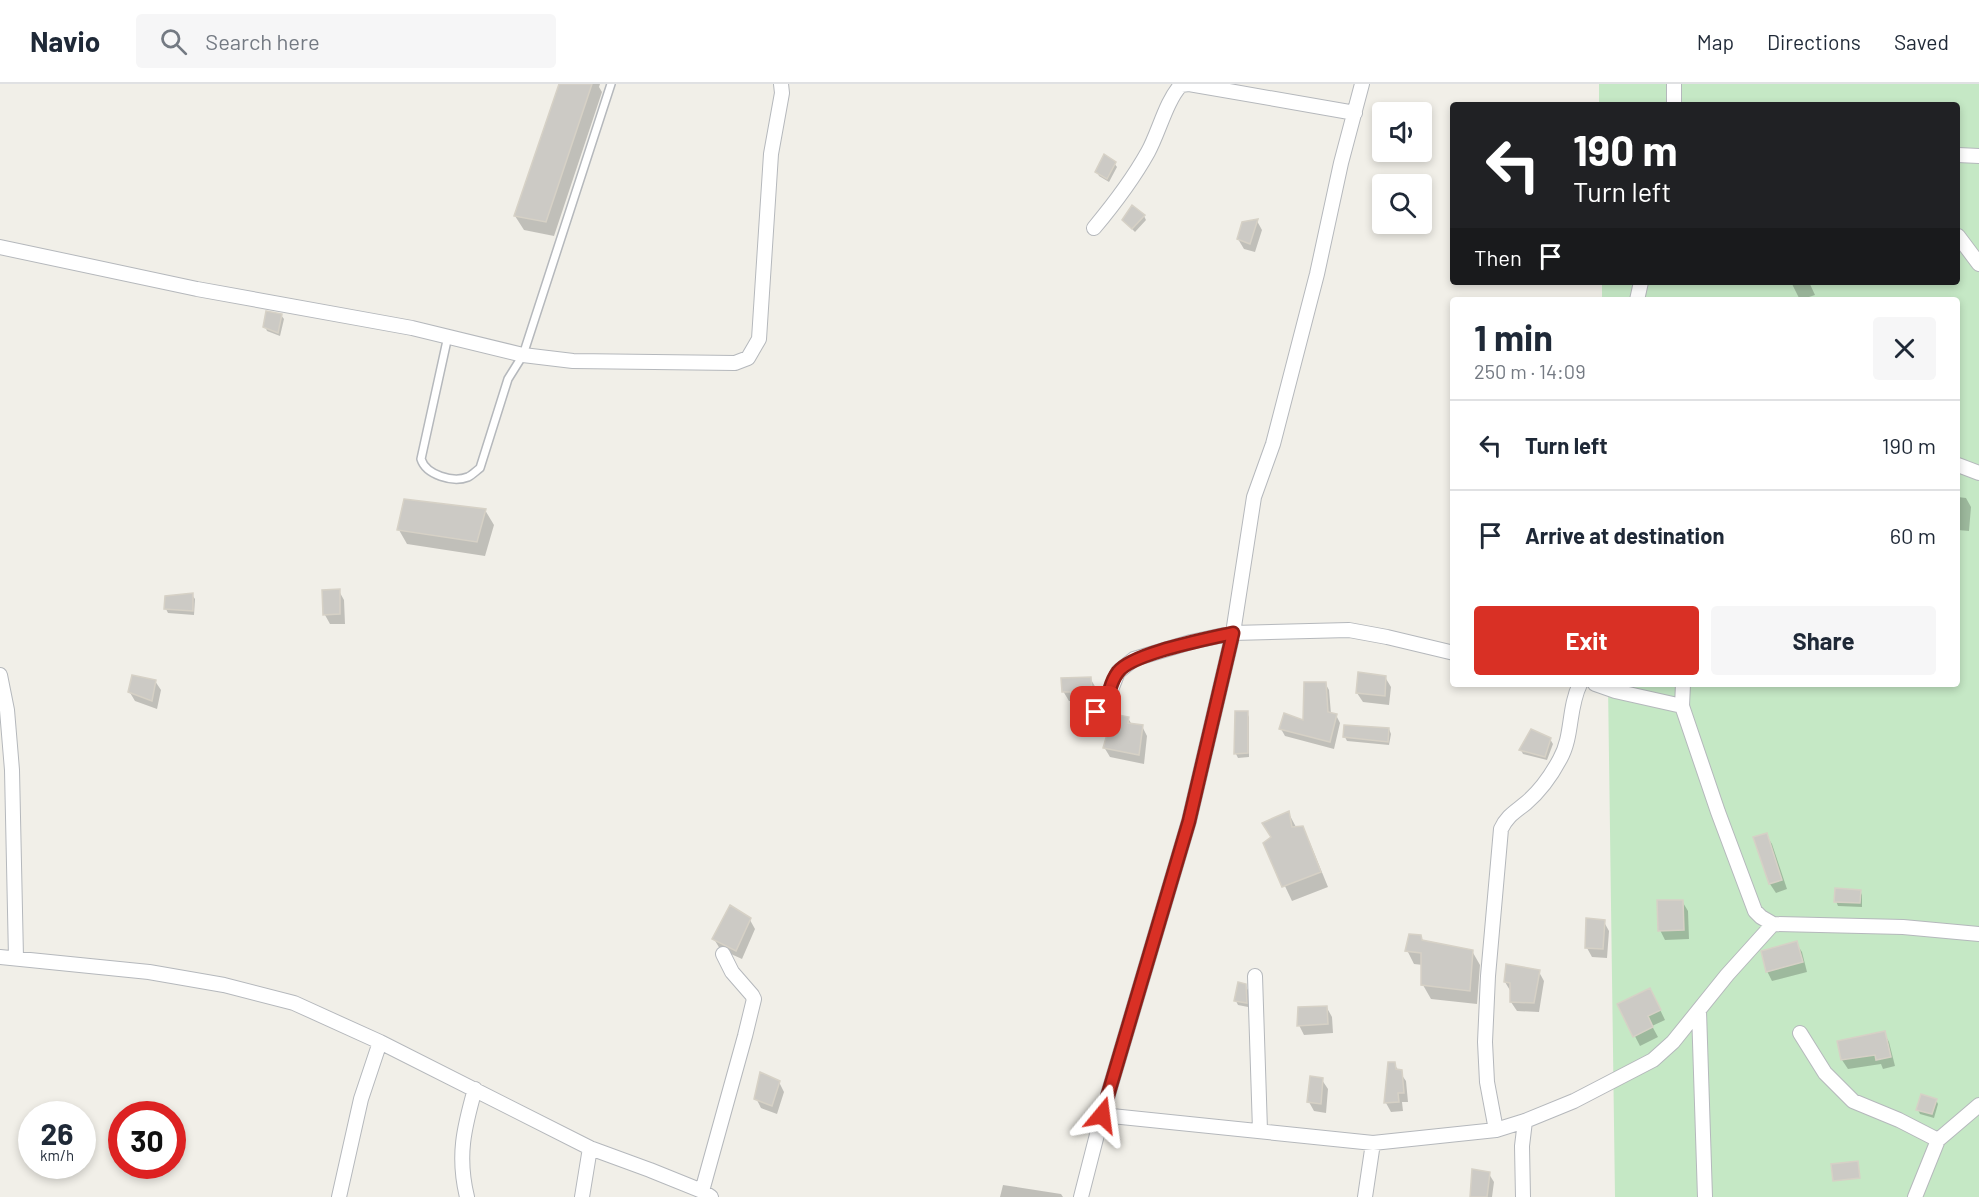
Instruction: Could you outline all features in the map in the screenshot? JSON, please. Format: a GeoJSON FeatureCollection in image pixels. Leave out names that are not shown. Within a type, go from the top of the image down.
{"type":"FeatureCollection","features":[{"type":"Feature","properties":{"kind":"street"},"geometry":{"type":"LineString","coordinates":[[0,247],[197,289],[412,328],[523,355],[573,361],[727,364],[748,358],[759,339],[771,154],[782,93],[781,84]]}},
{"type":"Feature","properties":{"kind":"street"},"geometry":{"type":"LineString","coordinates":[[1094,228],[1134,176],[1159,130],[1175,91],[1181,85],[1189,84],[1240,92],[1355,113]]}},
{"type":"Feature","properties":{"kind":"street"},"geometry":{"type":"LineString","coordinates":[[1081,1197],[1102,1115],[1189,821],[1233,633],[1254,497],[1279,421],[1362,84]]}},
{"type":"Feature","properties":{"kind":"street"},"geometry":{"type":"LineString","coordinates":[[1674,84],[1678,102]]}},
{"type":"Feature","properties":{"kind":"street"},"geometry":{"type":"LineString","coordinates":[[1960,154],[1979,156]]}},
{"type":"Feature","properties":{"kind":"street"},"geometry":{"type":"LineString","coordinates":[[1960,239],[1979,264]]}},
{"type":"Feature","properties":{"kind":"street"},"geometry":{"type":"LineString","coordinates":[[1960,466],[1979,473]]}},
{"type":"Feature","properties":{"kind":"street"},"geometry":{"type":"LineString","coordinates":[[1096,712],[1105,705],[1118,672],[1134,659],[1191,642],[1233,633],[1349,630],[1450,652]]}},
{"type":"Feature","properties":{"kind":"street"},"geometry":{"type":"LineString","coordinates":[[0,675],[7,710],[12,770],[16,958]]}},
{"type":"Feature","properties":{"kind":"street"},"geometry":{"type":"LineString","coordinates":[[1496,1130],[1488,1082],[1485,1042],[1488,976],[1501,829],[1506,819],[1527,802],[1560,759],[1569,732],[1574,697],[1579,687]]}},
{"type":"Feature","properties":{"kind":"street"},"geometry":{"type":"LineString","coordinates":[[1604,687],[1682,706]]}},
{"type":"Feature","properties":{"kind":"street"},"geometry":{"type":"LineString","coordinates":[[1683,687],[1682,706],[1718,812],[1752,903],[1761,917],[1773,924],[1903,927],[1979,934]]}},
{"type":"Feature","properties":{"kind":"street"},"geometry":{"type":"LineString","coordinates":[[1102,1115],[1373,1143],[1496,1130],[1574,1101],[1653,1060],[1673,1042],[1727,975],[1773,924]]}},
{"type":"Feature","properties":{"kind":"street"},"geometry":{"type":"LineString","coordinates":[[0,957],[149,972],[224,985],[294,1003],[380,1042],[590,1148],[707,1194],[754,999],[732,972],[723,954]]}},
{"type":"Feature","properties":{"kind":"street"},"geometry":{"type":"LineString","coordinates":[[1255,976],[1260,1130]]}},
{"type":"Feature","properties":{"kind":"street"},"geometry":{"type":"LineString","coordinates":[[1699,1011],[1706,1197]]}},
{"type":"Feature","properties":{"kind":"street"},"geometry":{"type":"LineString","coordinates":[[1800,1033],[1825,1073],[1853,1101],[1899,1120],[1938,1140]]}},
{"type":"Feature","properties":{"kind":"street"},"geometry":{"type":"LineString","coordinates":[[339,1197],[361,1099],[380,1042]]}},
{"type":"Feature","properties":{"kind":"street"},"geometry":{"type":"LineString","coordinates":[[467,1197],[461,1158],[463,1134],[475,1089]]}},
{"type":"Feature","properties":{"kind":"street"},"geometry":{"type":"LineString","coordinates":[[1915,1197],[1938,1140],[1979,1105]]}},
{"type":"Feature","properties":{"kind":"street"},"geometry":{"type":"LineString","coordinates":[[1523,1197],[1522,1146],[1525,1121]]}},
{"type":"Feature","properties":{"kind":"street"},"geometry":{"type":"LineString","coordinates":[[1365,1197],[1373,1143]]}},
{"type":"Feature","properties":{"kind":"street"},"geometry":{"type":"LineString","coordinates":[[582,1197],[590,1148]]}},
{"type":"Feature","properties":{"kind":"lane"},"geometry":{"type":"LineString","coordinates":[[448,336],[421,459],[429,471],[459,479],[470,477],[480,468],[508,379],[523,355],[611,84]]}},
{"type":"Feature","properties":{"kind":"green space"},"geometry":{"type":"Polygon","coordinates":[[[1599,84],[1979,84],[1979,1197],[1615,1197],[1608,687],[1960,687],[1960,297],[1602,297],[1602,285],[1960,285],[1960,102],[1599,102],[1599,84]]]}},
{"type":"Feature","properties":{"kind":"building"},"geometry":{"type":"Polygon","coordinates":[[[559,84],[592,84],[546,222],[514,216],[559,84]]]}},
{"type":"Feature","properties":{"kind":"building"},"geometry":{"type":"Polygon","coordinates":[[[1104,154],[1116,162],[1107,179],[1095,172],[1104,154]]]}},
{"type":"Feature","properties":{"kind":"building"},"geometry":{"type":"Polygon","coordinates":[[[1132,205],[1145,215],[1132,229],[1122,220],[1132,205]]]}},
{"type":"Feature","properties":{"kind":"building"},"geometry":{"type":"Polygon","coordinates":[[[1258,219],[1250,244],[1237,239],[1242,222],[1258,219]]]}},
{"type":"Feature","properties":{"kind":"building"},"geometry":{"type":"Polygon","coordinates":[[[266,311],[282,314],[278,333],[263,327],[266,311]]]}},
{"type":"Feature","properties":{"kind":"building"},"geometry":{"type":"Polygon","coordinates":[[[404,499],[486,509],[477,542],[397,530],[404,499]]]}},
{"type":"Feature","properties":{"kind":"building"},"geometry":{"type":"Polygon","coordinates":[[[340,589],[340,614],[323,615],[322,590],[340,589]]]}},
{"type":"Feature","properties":{"kind":"building"},"geometry":{"type":"Polygon","coordinates":[[[193,593],[193,611],[164,609],[165,596],[193,593]]]}},
{"type":"Feature","properties":{"kind":"building"},"geometry":{"type":"Polygon","coordinates":[[[1358,672],[1386,676],[1385,696],[1356,693],[1358,672]]]}},
{"type":"Feature","properties":{"kind":"building"},"geometry":{"type":"Polygon","coordinates":[[[132,675],[156,680],[152,701],[128,692],[132,675]]]}},
{"type":"Feature","properties":{"kind":"building"},"geometry":{"type":"Polygon","coordinates":[[[1091,677],[1092,692],[1062,692],[1061,678],[1091,677]]]}},
{"type":"Feature","properties":{"kind":"building"},"geometry":{"type":"Polygon","coordinates":[[[1304,682],[1326,682],[1328,712],[1337,714],[1330,742],[1279,729],[1284,713],[1303,720],[1304,682]]]}},
{"type":"Feature","properties":{"kind":"building"},"geometry":{"type":"Polygon","coordinates":[[[1235,711],[1248,711],[1248,753],[1234,754],[1235,711]]]}},
{"type":"Feature","properties":{"kind":"building"},"geometry":{"type":"Polygon","coordinates":[[[1113,714],[1129,717],[1128,723],[1143,725],[1139,755],[1103,748],[1113,714]]]}},
{"type":"Feature","properties":{"kind":"building"},"geometry":{"type":"Polygon","coordinates":[[[1344,725],[1389,728],[1388,742],[1343,737],[1344,725]]]}},
{"type":"Feature","properties":{"kind":"building"},"geometry":{"type":"Polygon","coordinates":[[[1531,729],[1551,738],[1545,757],[1519,750],[1531,729]]]}},
{"type":"Feature","properties":{"kind":"building"},"geometry":{"type":"Polygon","coordinates":[[[1289,811],[1292,827],[1303,826],[1321,872],[1282,887],[1263,843],[1271,837],[1262,823],[1289,811]]]}},
{"type":"Feature","properties":{"kind":"building"},"geometry":{"type":"Polygon","coordinates":[[[1767,833],[1782,880],[1769,884],[1753,837],[1767,833]]]}},
{"type":"Feature","properties":{"kind":"building"},"geometry":{"type":"Polygon","coordinates":[[[1835,888],[1861,890],[1860,903],[1834,902],[1835,888]]]}},
{"type":"Feature","properties":{"kind":"building"},"geometry":{"type":"Polygon","coordinates":[[[1657,900],[1683,900],[1684,930],[1658,931],[1657,900]]]}},
{"type":"Feature","properties":{"kind":"building"},"geometry":{"type":"Polygon","coordinates":[[[730,905],[751,918],[736,951],[712,939],[730,905]]]}},
{"type":"Feature","properties":{"kind":"building"},"geometry":{"type":"Polygon","coordinates":[[[1586,918],[1605,920],[1603,949],[1585,948],[1586,918]]]}},
{"type":"Feature","properties":{"kind":"building"},"geometry":{"type":"Polygon","coordinates":[[[1409,934],[1421,935],[1422,940],[1473,950],[1470,991],[1421,985],[1421,953],[1405,951],[1409,934]]]}},
{"type":"Feature","properties":{"kind":"building"},"geometry":{"type":"Polygon","coordinates":[[[1797,941],[1803,962],[1766,972],[1761,951],[1797,941]]]}},
{"type":"Feature","properties":{"kind":"building"},"geometry":{"type":"Polygon","coordinates":[[[1506,964],[1540,970],[1534,1003],[1510,1002],[1510,983],[1504,982],[1506,964]]]}},
{"type":"Feature","properties":{"kind":"building"},"geometry":{"type":"Polygon","coordinates":[[[1238,982],[1246,984],[1247,1003],[1234,1001],[1238,982]]]}},
{"type":"Feature","properties":{"kind":"building"},"geometry":{"type":"Polygon","coordinates":[[[1650,988],[1661,1010],[1648,1016],[1653,1027],[1633,1037],[1617,1004],[1650,988]]]}},
{"type":"Feature","properties":{"kind":"building"},"geometry":{"type":"Polygon","coordinates":[[[1327,1006],[1328,1024],[1297,1026],[1298,1007],[1327,1006]]]}},
{"type":"Feature","properties":{"kind":"building"},"geometry":{"type":"Polygon","coordinates":[[[1885,1031],[1891,1057],[1876,1060],[1875,1055],[1841,1060],[1837,1041],[1885,1031]]]}},
{"type":"Feature","properties":{"kind":"building"},"geometry":{"type":"Polygon","coordinates":[[[1388,1062],[1395,1062],[1396,1069],[1402,1070],[1404,1093],[1398,1093],[1399,1102],[1384,1103],[1388,1062]]]}},
{"type":"Feature","properties":{"kind":"building"},"geometry":{"type":"Polygon","coordinates":[[[760,1072],[780,1081],[772,1106],[754,1099],[760,1072]]]}},
{"type":"Feature","properties":{"kind":"building"},"geometry":{"type":"Polygon","coordinates":[[[1310,1076],[1323,1078],[1321,1104],[1307,1102],[1310,1076]]]}},
{"type":"Feature","properties":{"kind":"building"},"geometry":{"type":"Polygon","coordinates":[[[1921,1094],[1937,1099],[1932,1114],[1916,1110],[1921,1094]]]}},
{"type":"Feature","properties":{"kind":"building"},"geometry":{"type":"Polygon","coordinates":[[[1858,1161],[1860,1178],[1833,1181],[1831,1164],[1858,1161]]]}},
{"type":"Feature","properties":{"kind":"building"},"geometry":{"type":"Polygon","coordinates":[[[1472,1169],[1490,1172],[1487,1197],[1470,1197],[1472,1169]]]}},
{"type":"Feature","properties":{"kind":"route"},"geometry":{"type":"LineString","coordinates":[[1096,712],[1105,705],[1118,672],[1134,659],[1191,642],[1233,633],[1189,821],[1102,1115]]}}]}
